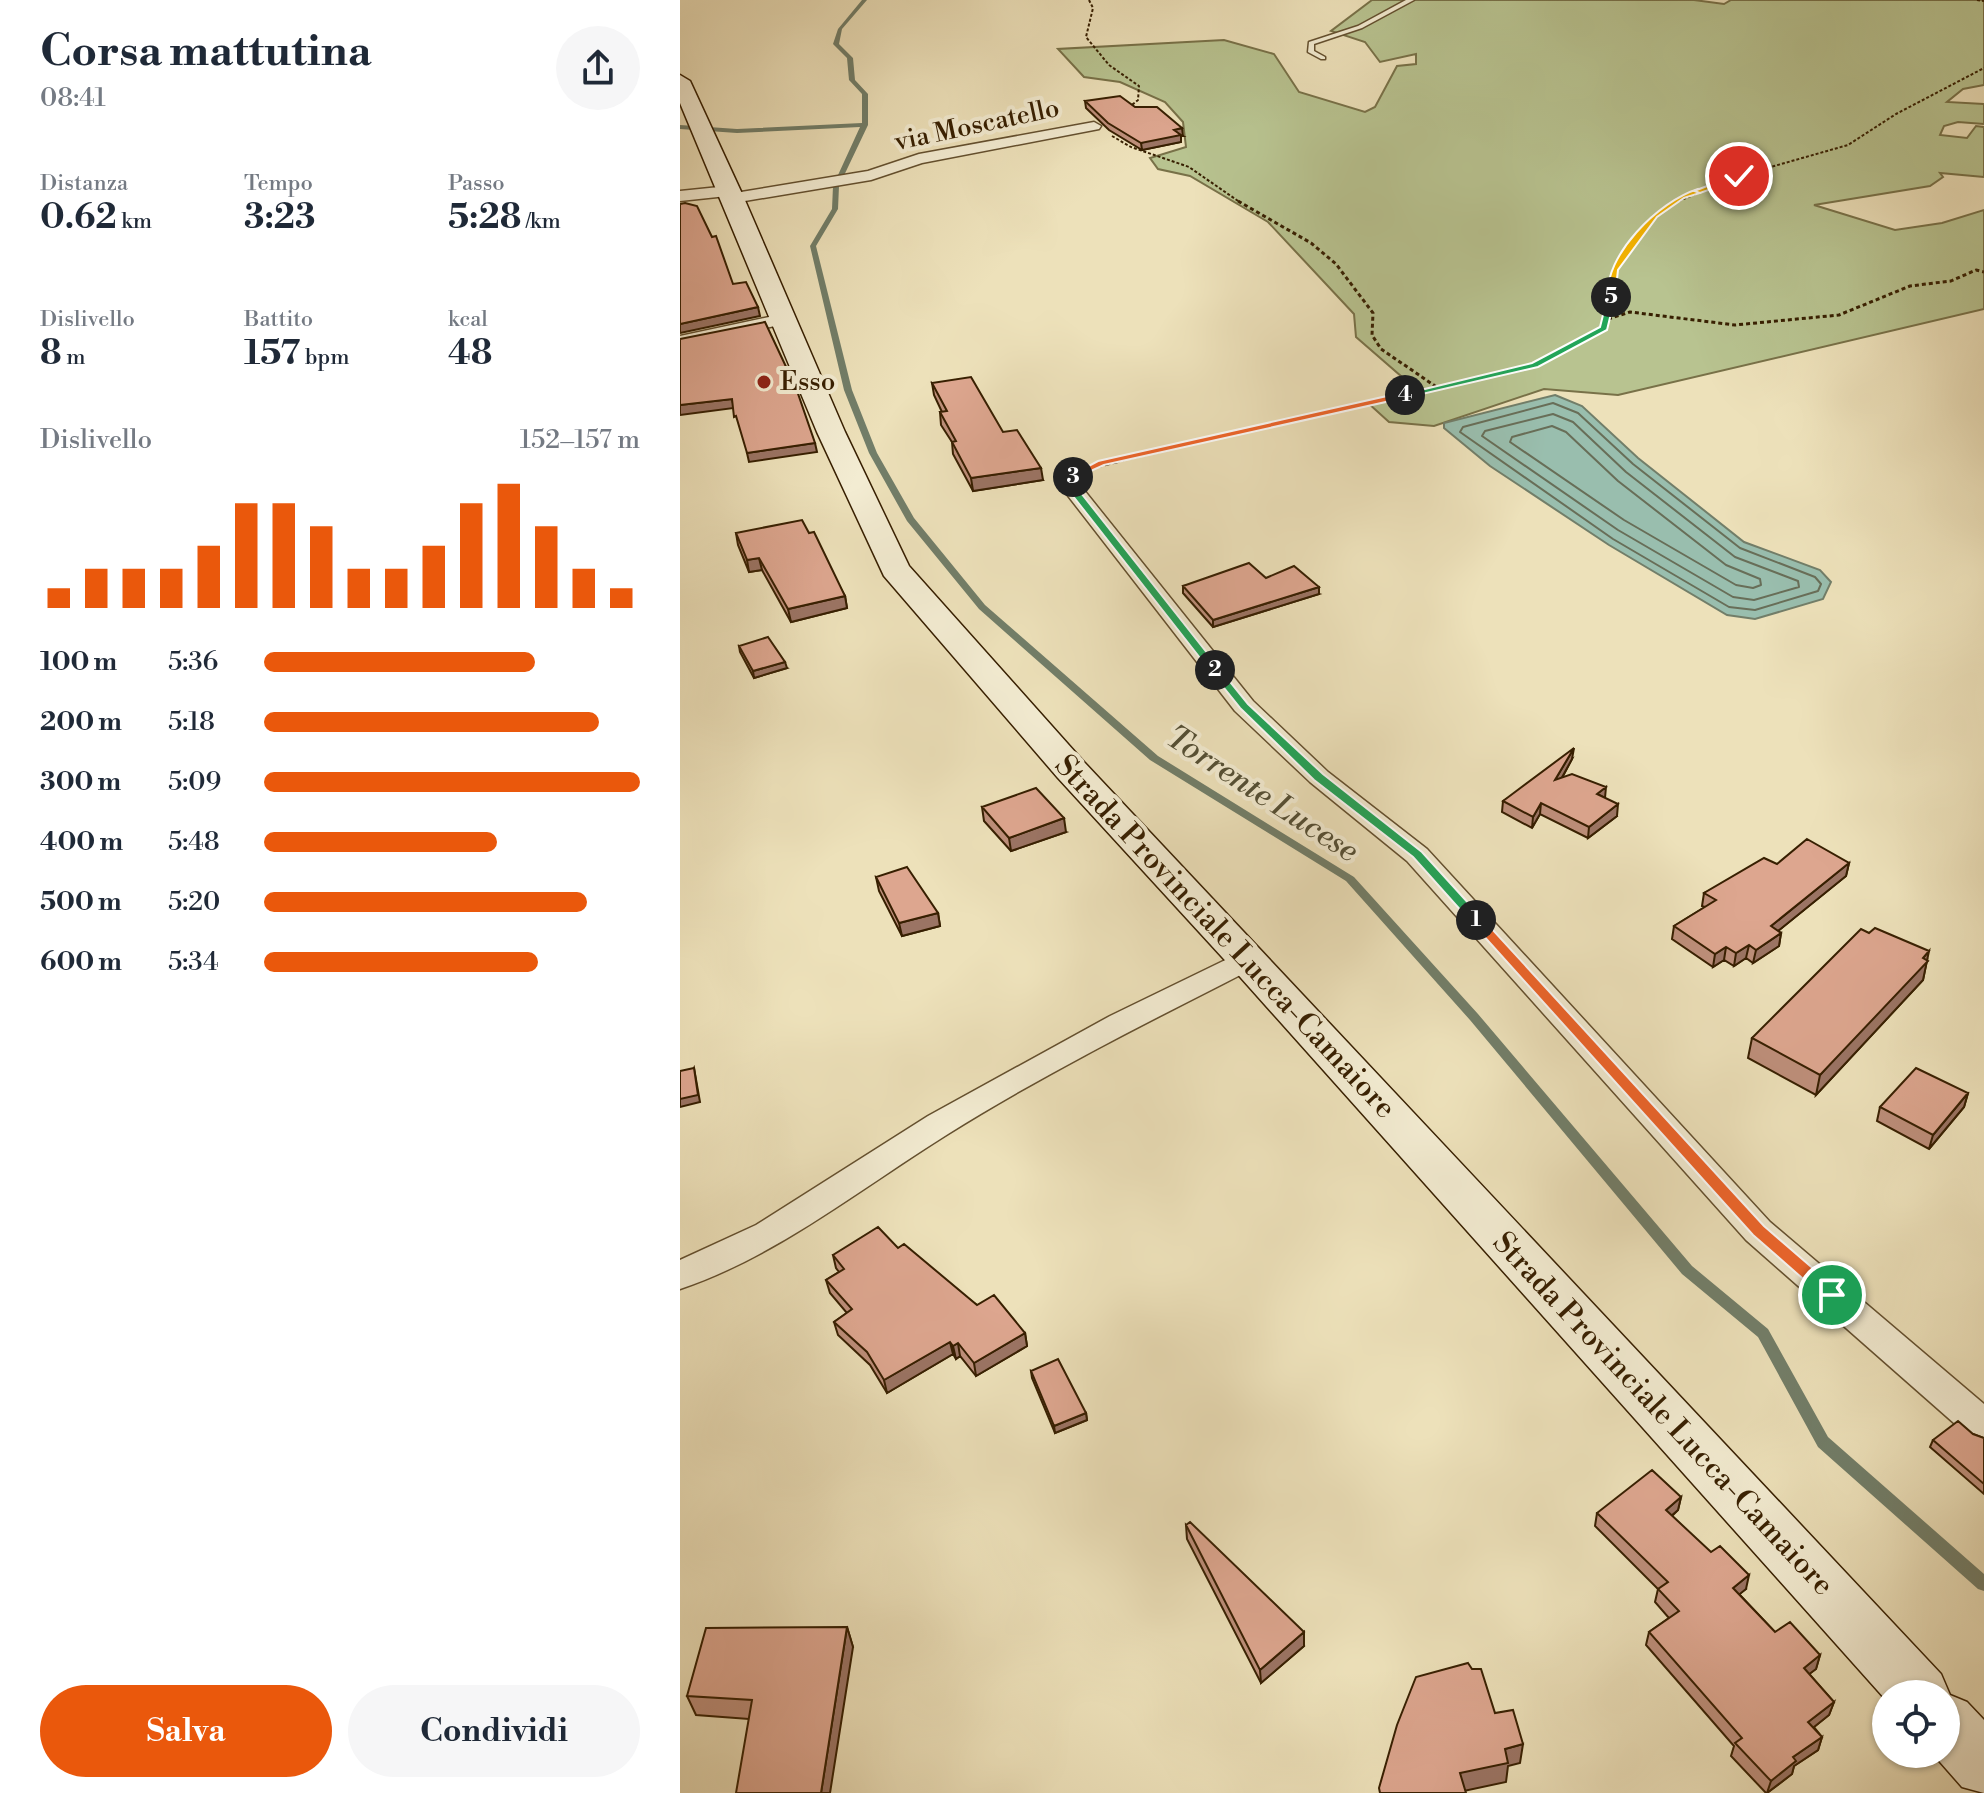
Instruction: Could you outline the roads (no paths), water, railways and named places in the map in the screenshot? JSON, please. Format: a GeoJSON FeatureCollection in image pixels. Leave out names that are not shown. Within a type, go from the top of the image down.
{"type":"FeatureCollection","features":[{"type":"Feature","properties":{"kind":"main road","name":"Strada Provinciale Lucca-Camaiore"},"geometry":{"type":"LineString","coordinates":[[680,81],[867,513],[895,569],[1071,770],[1248,959],[1907,1680]]}},
{"type":"Feature","properties":{"kind":"main road"},"geometry":{"type":"LineString","coordinates":[[1960,1738],[1984,1765]]}},
{"type":"Feature","properties":{"kind":"street","name":"via Moscatello"},"geometry":{"type":"LineString","coordinates":[[731,195],[871,175],[919,159],[1094,126]]}},
{"type":"Feature","properties":{"kind":"street"},"geometry":{"type":"LineString","coordinates":[[680,196],[731,195]]}},
{"type":"Feature","properties":{"kind":"street"},"geometry":{"type":"LineString","coordinates":[[680,341],[783,319]]}},
{"type":"Feature","properties":{"kind":"street"},"geometry":{"type":"LineString","coordinates":[[1069,484],[1244,706],[1319,777],[1417,855],[1758,1231],[1984,1427]]}},
{"type":"Feature","properties":{"kind":"street"},"geometry":{"type":"LineString","coordinates":[[680,1275],[768,1234],[939,1124],[1121,1023],[1248,959]]}},
{"type":"Feature","properties":{"kind":"lane"},"geometry":{"type":"LineString","coordinates":[[1323,58],[1311,52],[1311,43],[1360,27],[1411,0]]}},
{"type":"Feature","properties":{"kind":"water"},"geometry":{"type":"Polygon","coordinates":[[[1555,395],[1582,406],[1638,458],[1744,542],[1820,570],[1831,582],[1823,599],[1755,619],[1727,615],[1609,545],[1490,466],[1444,428],[1444,423],[1555,395]]]}},
{"type":"Feature","properties":{"kind":"waterway","name":"Torrente Lucese"},"geometry":{"type":"LineString","coordinates":[[864,125],[865,94],[852,80],[850,58],[836,44],[840,29],[865,0]]}},
{"type":"Feature","properties":{"kind":"waterway"},"geometry":{"type":"LineString","coordinates":[[680,127],[737,131],[864,125]]}},
{"type":"Feature","properties":{"kind":"waterway","name":"Torrente Lucese"},"geometry":{"type":"LineString","coordinates":[[864,125],[836,186],[835,209],[813,246],[848,390],[873,453],[910,519],[982,607],[1154,758],[1350,879],[1474,1017],[1687,1270],[1763,1333],[1823,1442],[1984,1584]]}},
{"type":"Feature","properties":{"kind":"place","name":"Esso"},"geometry":{"type":"Point","coordinates":[764,382]}}]}
